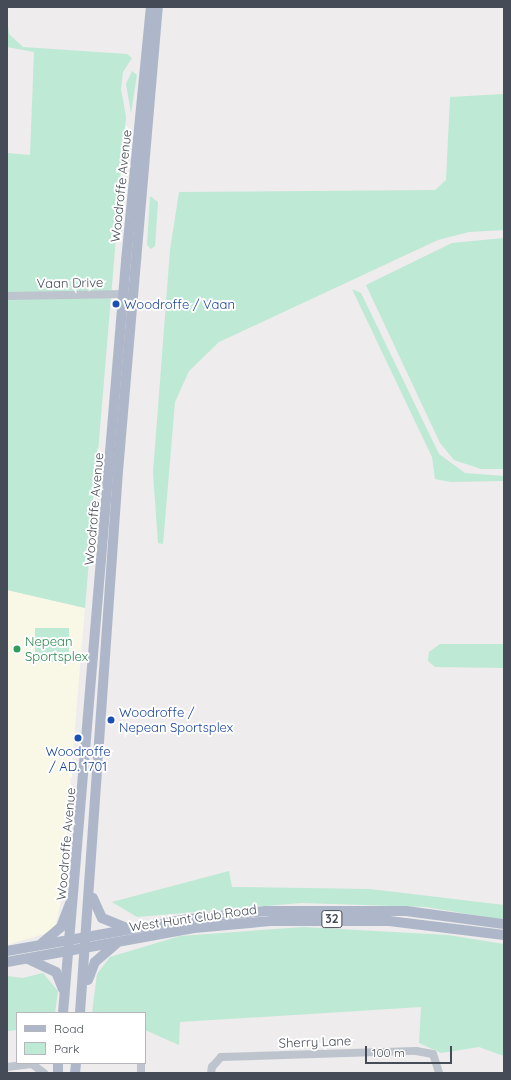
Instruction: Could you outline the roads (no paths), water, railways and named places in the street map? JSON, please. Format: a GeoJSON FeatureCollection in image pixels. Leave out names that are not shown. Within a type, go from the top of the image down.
{"type":"FeatureCollection","features":[{"type":"Feature","properties":{"kind":"main road","name":"Woodroffe Avenue"},"geometry":{"type":"LineString","coordinates":[[63,1009],[75,891],[128,294],[151,7]]}},
{"type":"Feature","properties":{"kind":"main road","name":"Woodroffe Avenue"},"geometry":{"type":"LineString","coordinates":[[81,1008],[88,936],[128,294],[158,7]]}},
{"type":"Feature","properties":{"kind":"main road"},"geometry":{"type":"LineString","coordinates":[[86,765],[98,766]]}},
{"type":"Feature","properties":{"kind":"main road"},"geometry":{"type":"LineString","coordinates":[[91,884],[99,914],[111,924],[131,929]]}},
{"type":"Feature","properties":{"kind":"main road"},"geometry":{"type":"LineString","coordinates":[[40,945],[61,927],[75,891]]}},
{"type":"Feature","properties":{"kind":"main road","name":"West Hunt Club Road"},"geometry":{"type":"LineString","coordinates":[[7,951],[88,936],[235,913],[345,908],[417,912],[504,924]]}},
{"type":"Feature","properties":{"kind":"main road","name":"West Hunt Club Road"},"geometry":{"type":"LineString","coordinates":[[7,962],[220,925],[333,919],[425,924],[504,935]]}},
{"type":"Feature","properties":{"kind":"main road"},"geometry":{"type":"LineString","coordinates":[[81,1008],[95,962],[118,942]]}},
{"type":"Feature","properties":{"kind":"main road"},"geometry":{"type":"LineString","coordinates":[[26,959],[50,967],[59,975],[63,1009]]}},
{"type":"Feature","properties":{"kind":"street","name":"Vaan Drive"},"geometry":{"type":"LineString","coordinates":[[7,296],[128,294]]}},
{"type":"Feature","properties":{"kind":"street","name":"Sherry Lane"},"geometry":{"type":"LineString","coordinates":[[211,1073],[212,1067],[221,1057],[416,1051],[433,1054],[437,1058],[440,1073]]}},
{"type":"Feature","properties":{"kind":"street"},"geometry":{"type":"LineString","coordinates":[[7,1067],[32,1064],[44,1073]]}},
{"type":"Feature","properties":{"kind":"place","name":"Woodroffe / Vaan"},"geometry":{"type":"Point","coordinates":[116,304]}},
{"type":"Feature","properties":{"kind":"place","name":"Nepean Sportsplex"},"geometry":{"type":"Point","coordinates":[17,649]}},
{"type":"Feature","properties":{"kind":"place","name":"Woodroffe / Nepean Sportsplex"},"geometry":{"type":"Point","coordinates":[111,720]}},
{"type":"Feature","properties":{"kind":"place","name":"Woodroffe / AD. 1701"},"geometry":{"type":"Point","coordinates":[78,738]}}]}
